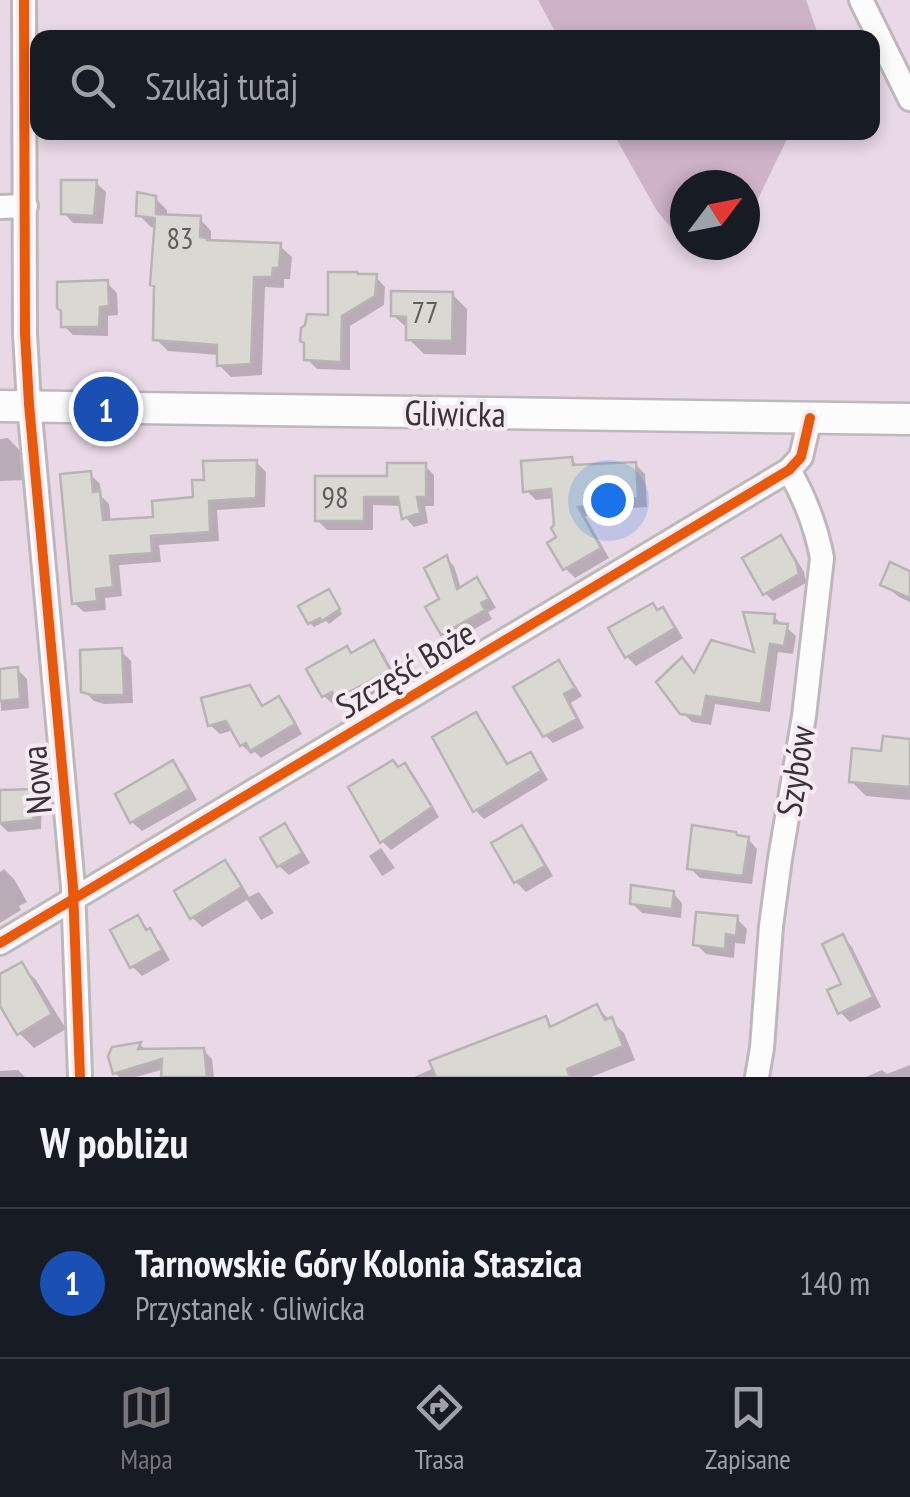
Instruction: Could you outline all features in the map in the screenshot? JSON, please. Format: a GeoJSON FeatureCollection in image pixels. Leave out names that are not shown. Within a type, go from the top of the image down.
{"type":"FeatureCollection","features":[{"type":"Feature","properties":{"kind":"main road","name":"Gliwicka"},"geometry":{"type":"LineString","coordinates":[[15,406],[910,419]]}},
{"type":"Feature","properties":{"kind":"street"},"geometry":{"type":"LineString","coordinates":[[861,0],[876,30]]}},
{"type":"Feature","properties":{"kind":"street"},"geometry":{"type":"LineString","coordinates":[[0,11],[24,6]]}},
{"type":"Feature","properties":{"kind":"street","name":"Nowa"},"geometry":{"type":"LineString","coordinates":[[24,6],[25,334],[15,406],[74,900],[80,1077]]}},
{"type":"Feature","properties":{"kind":"street"},"geometry":{"type":"LineString","coordinates":[[880,38],[910,99]]}},
{"type":"Feature","properties":{"kind":"street"},"geometry":{"type":"LineString","coordinates":[[0,207],[26,206]]}},
{"type":"Feature","properties":{"kind":"street"},"geometry":{"type":"LineString","coordinates":[[789,470],[802,456],[810,418]]}},
{"type":"Feature","properties":{"kind":"street","name":"Szczęść Boże"},"geometry":{"type":"LineString","coordinates":[[0,943],[789,470]]}},
{"type":"Feature","properties":{"kind":"street","name":"Szybów"},"geometry":{"type":"LineString","coordinates":[[757,1077],[771,926],[802,733],[822,569],[818,536],[789,470]]}},
{"type":"Feature","properties":{"kind":"shaded area"},"geometry":{"type":"Polygon","coordinates":[[[0,0],[910,0],[910,1077],[0,1077],[0,0]]]}},
{"type":"Feature","properties":{"kind":"shaded area"},"geometry":{"type":"Polygon","coordinates":[[[538,0],[806,0],[817,30],[554,30],[538,0]]]}},
{"type":"Feature","properties":{"kind":"shaded area"},"geometry":{"type":"Polygon","coordinates":[[[617,140],[787,140],[760,194],[760,170],[670,170],[670,226],[657,211],[617,140]]]}},
{"type":"Feature","properties":{"kind":"building"},"geometry":{"type":"Polygon","coordinates":[[[61,180],[97,180],[94,216],[61,214],[61,180]]]}},
{"type":"Feature","properties":{"kind":"building"},"geometry":{"type":"Polygon","coordinates":[[[137,192],[156,196],[156,214],[201,216],[200,237],[207,240],[281,243],[279,268],[273,268],[272,277],[254,277],[251,364],[217,366],[217,345],[153,340],[154,286],[150,285],[155,218],[136,216],[137,192]]]}},
{"type":"Feature","properties":{"kind":"building"},"geometry":{"type":"Polygon","coordinates":[[[328,272],[377,274],[375,296],[342,316],[341,362],[304,360],[304,343],[300,341],[307,314],[328,315],[328,272]]]}},
{"type":"Feature","properties":{"kind":"building"},"geometry":{"type":"Polygon","coordinates":[[[108,280],[109,306],[100,307],[99,327],[61,327],[57,282],[108,280]]]}},
{"type":"Feature","properties":{"kind":"building"},"geometry":{"type":"Polygon","coordinates":[[[391,291],[453,292],[452,341],[406,340],[406,317],[391,316],[391,291]]]}},
{"type":"Feature","properties":{"kind":"building"},"geometry":{"type":"Polygon","coordinates":[[[572,457],[573,465],[636,462],[638,498],[590,501],[590,506],[578,507],[601,548],[563,570],[547,543],[556,537],[551,528],[551,489],[523,492],[521,461],[572,457]]]}},
{"type":"Feature","properties":{"kind":"building"},"geometry":{"type":"Polygon","coordinates":[[[257,460],[256,498],[209,501],[210,532],[151,536],[152,553],[110,556],[113,587],[96,589],[97,601],[72,604],[60,474],[91,471],[93,492],[100,491],[103,520],[153,517],[152,501],[193,497],[192,480],[204,480],[203,461],[257,460]]]}},
{"type":"Feature","properties":{"kind":"building"},"geometry":{"type":"Polygon","coordinates":[[[387,463],[426,463],[426,497],[417,497],[420,513],[402,519],[398,497],[364,497],[364,521],[315,521],[315,476],[387,476],[387,463]]]}},
{"type":"Feature","properties":{"kind":"building"},"geometry":{"type":"Polygon","coordinates":[[[781,535],[799,574],[763,595],[742,558],[781,535]]]}},
{"type":"Feature","properties":{"kind":"building"},"geometry":{"type":"Polygon","coordinates":[[[447,555],[457,589],[477,577],[489,599],[481,603],[485,610],[441,635],[425,607],[439,599],[424,568],[447,555]]]}},
{"type":"Feature","properties":{"kind":"building"},"geometry":{"type":"Polygon","coordinates":[[[890,562],[910,571],[910,598],[880,585],[890,562]]]}},
{"type":"Feature","properties":{"kind":"building"},"geometry":{"type":"Polygon","coordinates":[[[329,589],[340,609],[322,621],[320,618],[308,624],[298,606],[329,589]]]}},
{"type":"Feature","properties":{"kind":"building"},"geometry":{"type":"Polygon","coordinates":[[[653,603],[657,610],[663,607],[675,628],[625,658],[608,628],[653,603]]]}},
{"type":"Feature","properties":{"kind":"building"},"geometry":{"type":"Polygon","coordinates":[[[743,612],[775,614],[774,623],[788,624],[784,646],[770,644],[761,704],[706,696],[702,717],[680,714],[656,682],[682,657],[694,673],[711,640],[754,652],[743,612]]]}},
{"type":"Feature","properties":{"kind":"building"},"geometry":{"type":"Polygon","coordinates":[[[374,640],[390,670],[336,699],[332,692],[322,697],[306,669],[347,646],[351,653],[374,640]]]}},
{"type":"Feature","properties":{"kind":"building"},"geometry":{"type":"Polygon","coordinates":[[[122,648],[124,695],[81,692],[80,650],[122,648]]]}},
{"type":"Feature","properties":{"kind":"building"},"geometry":{"type":"Polygon","coordinates":[[[559,660],[575,688],[564,694],[577,719],[543,737],[513,687],[559,660]]]}},
{"type":"Feature","properties":{"kind":"building"},"geometry":{"type":"Polygon","coordinates":[[[18,667],[20,699],[0,701],[0,669],[18,667]]]}},
{"type":"Feature","properties":{"kind":"building"},"geometry":{"type":"Polygon","coordinates":[[[250,685],[262,706],[279,696],[295,724],[250,751],[246,743],[240,746],[226,721],[208,726],[201,698],[250,685]]]}},
{"type":"Feature","properties":{"kind":"building"},"geometry":{"type":"Polygon","coordinates":[[[476,712],[507,764],[531,752],[541,771],[473,812],[432,737],[476,712]]]}},
{"type":"Feature","properties":{"kind":"building"},"geometry":{"type":"Polygon","coordinates":[[[883,736],[910,739],[910,787],[849,782],[852,748],[881,751],[883,736]]]}},
{"type":"Feature","properties":{"kind":"building"},"geometry":{"type":"Polygon","coordinates":[[[173,760],[189,789],[130,823],[115,794],[173,760]]]}},
{"type":"Feature","properties":{"kind":"building"},"geometry":{"type":"Polygon","coordinates":[[[393,760],[398,767],[405,763],[432,807],[380,843],[348,787],[393,760]]]}},
{"type":"Feature","properties":{"kind":"building"},"geometry":{"type":"Polygon","coordinates":[[[33,789],[33,820],[0,823],[0,790],[33,789]]]}},
{"type":"Feature","properties":{"kind":"building"},"geometry":{"type":"Polygon","coordinates":[[[285,823],[302,853],[277,867],[260,838],[285,823]]]}},
{"type":"Feature","properties":{"kind":"building"},"geometry":{"type":"Polygon","coordinates":[[[522,825],[545,866],[514,883],[491,843],[522,825]]]}},
{"type":"Feature","properties":{"kind":"building"},"geometry":{"type":"Polygon","coordinates":[[[692,825],[749,837],[743,876],[687,869],[692,825]]]}},
{"type":"Feature","properties":{"kind":"building"},"geometry":{"type":"Polygon","coordinates":[[[225,860],[242,887],[190,919],[174,891],[225,860]]]}},
{"type":"Feature","properties":{"kind":"building"},"geometry":{"type":"Polygon","coordinates":[[[631,885],[674,891],[672,909],[630,904],[631,885]]]}},
{"type":"Feature","properties":{"kind":"building"},"geometry":{"type":"Polygon","coordinates":[[[696,912],[738,916],[736,936],[726,934],[725,949],[693,945],[696,912]]]}},
{"type":"Feature","properties":{"kind":"building"},"geometry":{"type":"Polygon","coordinates":[[[138,915],[162,950],[130,968],[110,930],[138,915]]]}},
{"type":"Feature","properties":{"kind":"building"},"geometry":{"type":"Polygon","coordinates":[[[843,934],[873,997],[838,1014],[827,990],[841,984],[822,944],[843,934]]]}},
{"type":"Feature","properties":{"kind":"building"},"geometry":{"type":"Polygon","coordinates":[[[22,962],[52,1014],[17,1035],[0,1006],[0,974],[22,962]]]}},
{"type":"Feature","properties":{"kind":"building"},"geometry":{"type":"Polygon","coordinates":[[[597,1004],[605,1020],[612,1017],[623,1046],[567,1069],[570,1077],[436,1077],[429,1061],[546,1016],[550,1027],[597,1004]]]}},
{"type":"Feature","properties":{"kind":"building"},"geometry":{"type":"Polygon","coordinates":[[[141,1042],[138,1049],[204,1048],[207,1077],[161,1077],[162,1059],[113,1074],[108,1056],[112,1047],[141,1042]]]}},
{"type":"Feature","properties":{"kind":"cycle path"},"geometry":{"type":"LineString","coordinates":[[24,0],[25,334],[73,887],[80,1077]]}},
{"type":"Feature","properties":{"kind":"cycle path"},"geometry":{"type":"LineString","coordinates":[[0,943],[789,470],[801,457],[810,418]]}},
{"type":"Feature","properties":{"kind":"place","name":"Tarnowskie Góry Kolonia Staszica"},"geometry":{"type":"Point","coordinates":[106,409]}}]}
